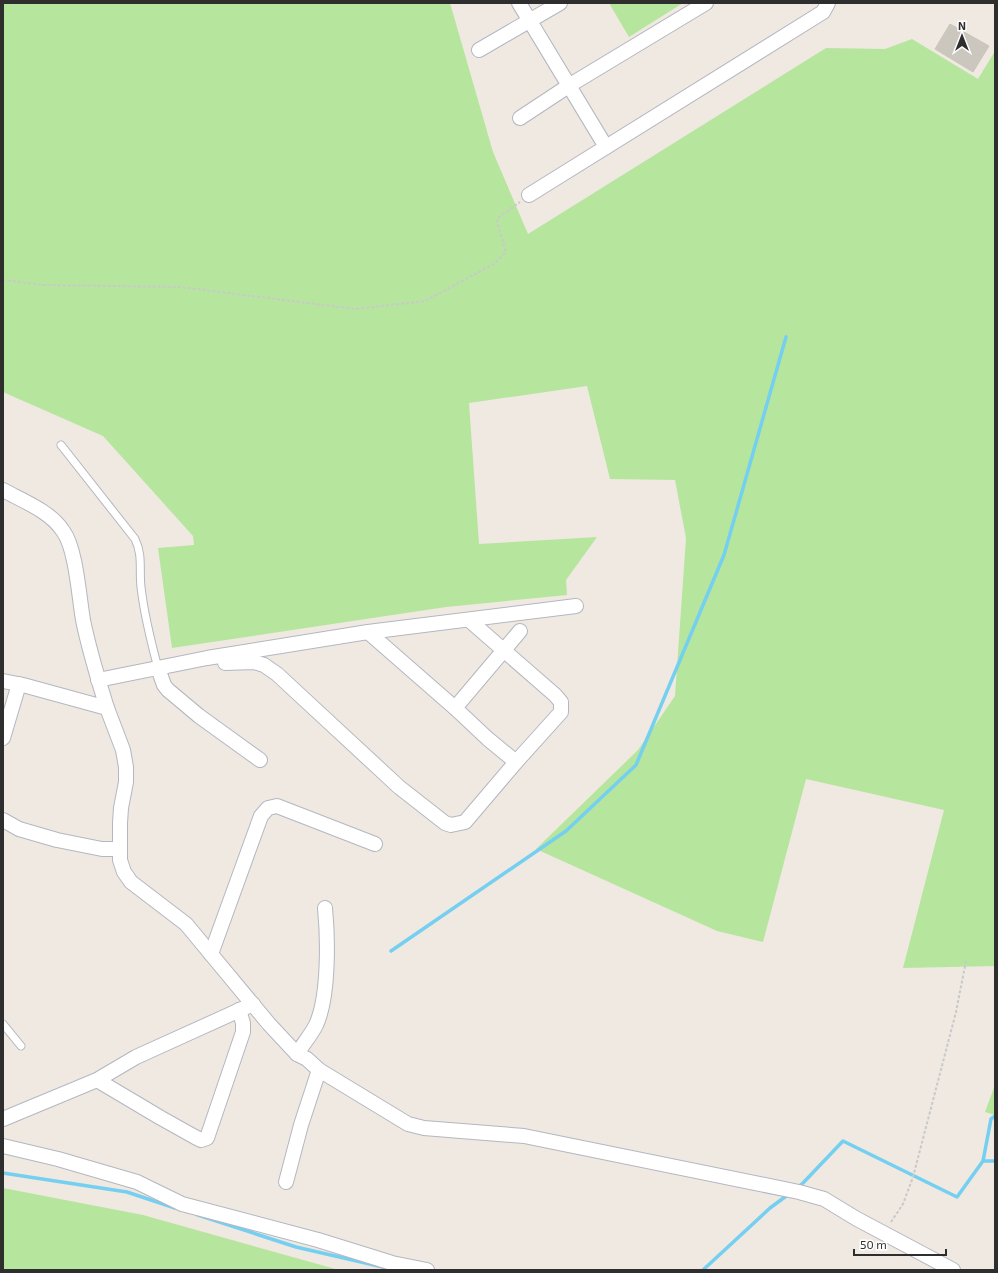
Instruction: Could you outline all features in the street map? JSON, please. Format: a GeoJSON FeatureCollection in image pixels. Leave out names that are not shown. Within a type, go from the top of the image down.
{"type":"FeatureCollection","features":[{"type":"Feature","properties":{"kind":"street"},"geometry":{"type":"LineString","coordinates":[[519,3],[570,85],[606,147]]}},
{"type":"Feature","properties":{"kind":"street"},"geometry":{"type":"LineString","coordinates":[[479,50],[560,3]]}},
{"type":"Feature","properties":{"kind":"street"},"geometry":{"type":"LineString","coordinates":[[520,118],[570,85],[706,3]]}},
{"type":"Feature","properties":{"kind":"street"},"geometry":{"type":"LineString","coordinates":[[529,195],[823,12],[828,3]]}},
{"type":"Feature","properties":{"kind":"street"},"geometry":{"type":"LineString","coordinates":[[3,490],[54,520],[64,532],[71,547],[84,620],[98,680],[123,750],[126,767],[126,782],[120,808],[120,860],[124,872],[131,882],[186,924],[269,1024],[297,1054],[307,1059],[319,1070],[408,1124],[424,1128],[524,1136],[799,1192],[824,1199],[953,1270]]}},
{"type":"Feature","properties":{"kind":"street"},"geometry":{"type":"LineString","coordinates":[[98,680],[207,658],[368,632],[576,606]]}},
{"type":"Feature","properties":{"kind":"street"},"geometry":{"type":"LineString","coordinates":[[207,658],[221,663],[254,662],[264,665],[278,674],[399,786],[445,823],[452,825],[465,822],[561,712],[562,706],[555,695],[469,620]]}},
{"type":"Feature","properties":{"kind":"street"},"geometry":{"type":"LineString","coordinates":[[455,708],[520,631]]}},
{"type":"Feature","properties":{"kind":"street"},"geometry":{"type":"LineString","coordinates":[[368,632],[455,708],[488,740],[516,762]]}},
{"type":"Feature","properties":{"kind":"street"},"geometry":{"type":"LineString","coordinates":[[158,668],[161,680],[168,690],[199,716],[260,760]]}},
{"type":"Feature","properties":{"kind":"street"},"geometry":{"type":"LineString","coordinates":[[3,681],[107,708]]}},
{"type":"Feature","properties":{"kind":"street"},"geometry":{"type":"LineString","coordinates":[[3,738],[19,684]]}},
{"type":"Feature","properties":{"kind":"street"},"geometry":{"type":"LineString","coordinates":[[211,954],[248,856],[261,816],[268,808],[277,806],[375,844]]}},
{"type":"Feature","properties":{"kind":"street"},"geometry":{"type":"LineString","coordinates":[[3,820],[19,829],[57,840],[102,849],[120,849]]}},
{"type":"Feature","properties":{"kind":"street"},"geometry":{"type":"LineString","coordinates":[[297,1054],[316,1025],[322,1001],[326,972],[327,943],[325,908]]}},
{"type":"Feature","properties":{"kind":"street"},"geometry":{"type":"LineString","coordinates":[[3,1119],[97,1080],[136,1057],[253,1004]]}},
{"type":"Feature","properties":{"kind":"street"},"geometry":{"type":"LineString","coordinates":[[97,1080],[201,1140],[207,1138],[243,1032],[243,1023],[239,1010]]}},
{"type":"Feature","properties":{"kind":"street"},"geometry":{"type":"LineString","coordinates":[[286,1182],[301,1125],[319,1070]]}},
{"type":"Feature","properties":{"kind":"street"},"geometry":{"type":"LineString","coordinates":[[3,1146],[58,1159],[137,1182],[182,1204],[318,1240],[392,1263],[427,1270]]}},
{"type":"Feature","properties":{"kind":"lane"},"geometry":{"type":"LineString","coordinates":[[61,445],[135,539],[139,547],[141,587],[151,642],[158,668]]}},
{"type":"Feature","properties":{"kind":"lane"},"geometry":{"type":"LineString","coordinates":[[3,1024],[21,1046]]}},
{"type":"Feature","properties":{"kind":"path"},"geometry":{"type":"LineString","coordinates":[[3,280],[44,285],[180,287],[355,309],[425,302],[494,264],[506,252],[497,222],[499,216],[529,195]]}},
{"type":"Feature","properties":{"kind":"path"},"geometry":{"type":"LineString","coordinates":[[884,1233],[903,1204],[913,1177],[956,1012],[966,961]]}},
{"type":"Feature","properties":{"kind":"green space"},"geometry":{"type":"Polygon","coordinates":[[[3,3],[450,3],[493,152],[528,234],[826,48],[885,49],[912,39],[978,79],[995,51],[995,966],[903,968],[944,810],[806,779],[763,942],[717,931],[536,849],[638,750],[675,696],[686,538],[675,480],[610,479],[587,386],[469,403],[479,544],[597,537],[566,580],[567,595],[446,607],[172,648],[158,548],[194,545],[193,536],[103,436],[3,392],[3,3]]]}},
{"type":"Feature","properties":{"kind":"green space"},"geometry":{"type":"Polygon","coordinates":[[[609,3],[683,3],[629,37],[609,3]]]}},
{"type":"Feature","properties":{"kind":"green space"},"geometry":{"type":"Polygon","coordinates":[[[995,1085],[995,1115],[985,1112],[995,1085]]]}},
{"type":"Feature","properties":{"kind":"green space"},"geometry":{"type":"Polygon","coordinates":[[[3,1188],[143,1215],[339,1270],[3,1270],[3,1188]]]}},
{"type":"Feature","properties":{"kind":"building"},"geometry":{"type":"Polygon","coordinates":[[[950,24],[989,46],[973,72],[935,49],[950,24]]]}},
{"type":"Feature","properties":{"kind":"waterway"},"geometry":{"type":"LineString","coordinates":[[391,951],[566,831],[636,765],[724,555],[786,337]]}},
{"type":"Feature","properties":{"kind":"waterway"},"geometry":{"type":"LineString","coordinates":[[983,1161],[991,1119],[995,1116]]}},
{"type":"Feature","properties":{"kind":"waterway"},"geometry":{"type":"LineString","coordinates":[[797,1188],[843,1141],[957,1197],[983,1161],[995,1161]]}},
{"type":"Feature","properties":{"kind":"waterway"},"geometry":{"type":"LineString","coordinates":[[3,1173],[127,1192],[175,1208]]}},
{"type":"Feature","properties":{"kind":"waterway"},"geometry":{"type":"LineString","coordinates":[[703,1270],[770,1208],[789,1194]]}},
{"type":"Feature","properties":{"kind":"waterway"},"geometry":{"type":"LineString","coordinates":[[198,1215],[296,1247],[387,1268]]}}]}
